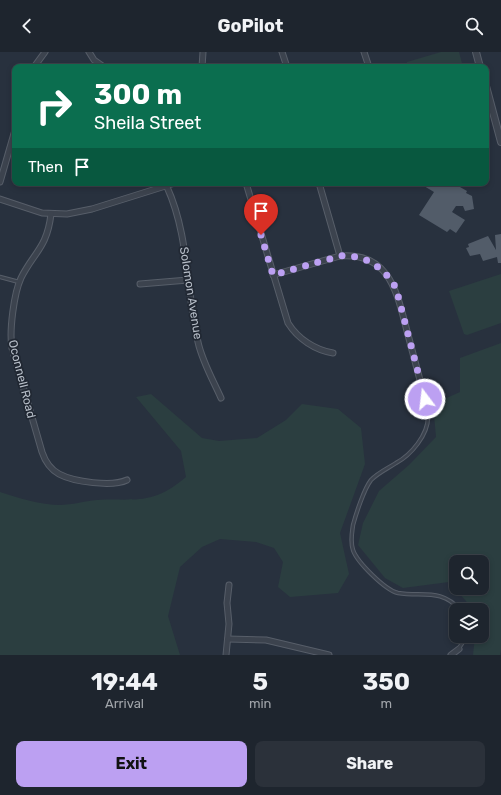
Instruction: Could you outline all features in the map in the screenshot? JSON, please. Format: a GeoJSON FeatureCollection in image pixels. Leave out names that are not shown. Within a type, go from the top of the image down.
{"type":"FeatureCollection","features":[{"type":"Feature","properties":{"kind":"street"},"geometry":{"type":"LineString","coordinates":[[36,64],[45,52]]}},
{"type":"Feature","properties":{"kind":"street"},"geometry":{"type":"LineString","coordinates":[[89,52],[94,60],[100,64]]}},
{"type":"Feature","properties":{"kind":"street"},"geometry":{"type":"LineString","coordinates":[[202,64],[203,52]]}},
{"type":"Feature","properties":{"kind":"street"},"geometry":{"type":"LineString","coordinates":[[282,52],[286,64]]}},
{"type":"Feature","properties":{"kind":"street"},"geometry":{"type":"LineString","coordinates":[[364,52],[368,64]]}},
{"type":"Feature","properties":{"kind":"street"},"geometry":{"type":"LineString","coordinates":[[476,52],[479,64]]}},
{"type":"Feature","properties":{"kind":"street"},"geometry":{"type":"LineString","coordinates":[[489,97],[501,142]]}},
{"type":"Feature","properties":{"kind":"street"},"geometry":{"type":"LineString","coordinates":[[0,182],[12,140]]}},
{"type":"Feature","properties":{"kind":"street"},"geometry":{"type":"LineString","coordinates":[[247,186],[284,314],[293,331],[308,343],[333,353]]}},
{"type":"Feature","properties":{"kind":"street"},"geometry":{"type":"LineString","coordinates":[[321,186],[340,256]]}},
{"type":"Feature","properties":{"kind":"street"},"geometry":{"type":"LineString","coordinates":[[0,199],[34,211],[51,214],[86,211],[167,187]]}},
{"type":"Feature","properties":{"kind":"street","name":"Solomon Avenue"},"geometry":{"type":"LineString","coordinates":[[167,187],[179,218],[200,350],[222,398]]}},
{"type":"Feature","properties":{"kind":"street","name":"Oconnell Road"},"geometry":{"type":"LineString","coordinates":[[51,214],[44,242],[19,282],[11,331],[11,345],[45,460],[55,471],[66,477],[109,484],[120,483],[127,480]]}},
{"type":"Feature","properties":{"kind":"street"},"geometry":{"type":"LineString","coordinates":[[273,275],[340,256],[351,255],[369,261],[380,268],[396,288],[425,399]]}},
{"type":"Feature","properties":{"kind":"street"},"geometry":{"type":"LineString","coordinates":[[140,284],[188,280]]}},
{"type":"Feature","properties":{"kind":"street"},"geometry":{"type":"LineString","coordinates":[[226,655],[228,639],[229,585]]}},
{"type":"Feature","properties":{"kind":"street"},"geometry":{"type":"LineString","coordinates":[[228,639],[266,640],[329,655]]}},
{"type":"Feature","properties":{"kind":"street"},"geometry":{"type":"LineString","coordinates":[[451,655],[459,649]]}},
{"type":"Feature","properties":{"kind":"lane"},"geometry":{"type":"LineString","coordinates":[[0,277],[19,282]]}},
{"type":"Feature","properties":{"kind":"lane"},"geometry":{"type":"LineString","coordinates":[[425,399],[428,418],[421,438],[411,454],[381,471],[370,481],[354,520],[351,536],[353,549],[358,561],[387,588],[397,593],[440,596],[454,603]]}},
{"type":"Feature","properties":{"kind":"lane"},"geometry":{"type":"LineString","coordinates":[[459,649],[463,643]]}},
{"type":"Feature","properties":{"kind":"shaded area"},"geometry":{"type":"Polygon","coordinates":[[[441,52],[459,52],[462,64],[406,64],[407,62],[441,52]]]}},
{"type":"Feature","properties":{"kind":"shaded area"},"geometry":{"type":"Polygon","coordinates":[[[501,274],[501,323],[467,335],[464,334],[449,291],[501,274]]]}},
{"type":"Feature","properties":{"kind":"shaded area"},"geometry":{"type":"Polygon","coordinates":[[[501,343],[500,655],[473,655],[474,643],[489,643],[489,603],[467,603],[461,595],[489,595],[489,555],[449,555],[449,582],[403,588],[385,578],[358,545],[363,523],[379,491],[409,465],[436,437],[433,404],[460,392],[460,358],[501,343]]]}},
{"type":"Feature","properties":{"kind":"shaded area"},"geometry":{"type":"Polygon","coordinates":[[[151,394],[202,438],[219,441],[257,438],[286,420],[302,404],[338,409],[361,428],[365,464],[340,533],[349,574],[338,593],[290,597],[278,587],[283,562],[274,548],[256,542],[220,539],[202,547],[180,567],[168,616],[180,655],[0,655],[0,492],[22,499],[60,505],[97,500],[143,499],[163,493],[174,486],[186,477],[181,451],[136,397],[151,394]]]}},
{"type":"Feature","properties":{"kind":"building"},"geometry":{"type":"Polygon","coordinates":[[[424,186],[458,186],[472,196],[474,209],[465,211],[463,206],[456,206],[452,212],[465,220],[456,233],[450,229],[447,232],[419,215],[434,192],[424,186]]]}},
{"type":"Feature","properties":{"kind":"building"},"geometry":{"type":"Polygon","coordinates":[[[501,234],[501,263],[498,263],[497,257],[483,261],[480,254],[470,256],[466,248],[469,247],[468,244],[488,236],[496,250],[495,235],[501,234]]]}},
{"type":"Feature","properties":{"kind":"route"},"geometry":{"type":"LineString","coordinates":[[261,235],[273,275],[340,256],[351,255],[363,258],[375,264],[389,277],[396,288],[425,399]]}}]}
